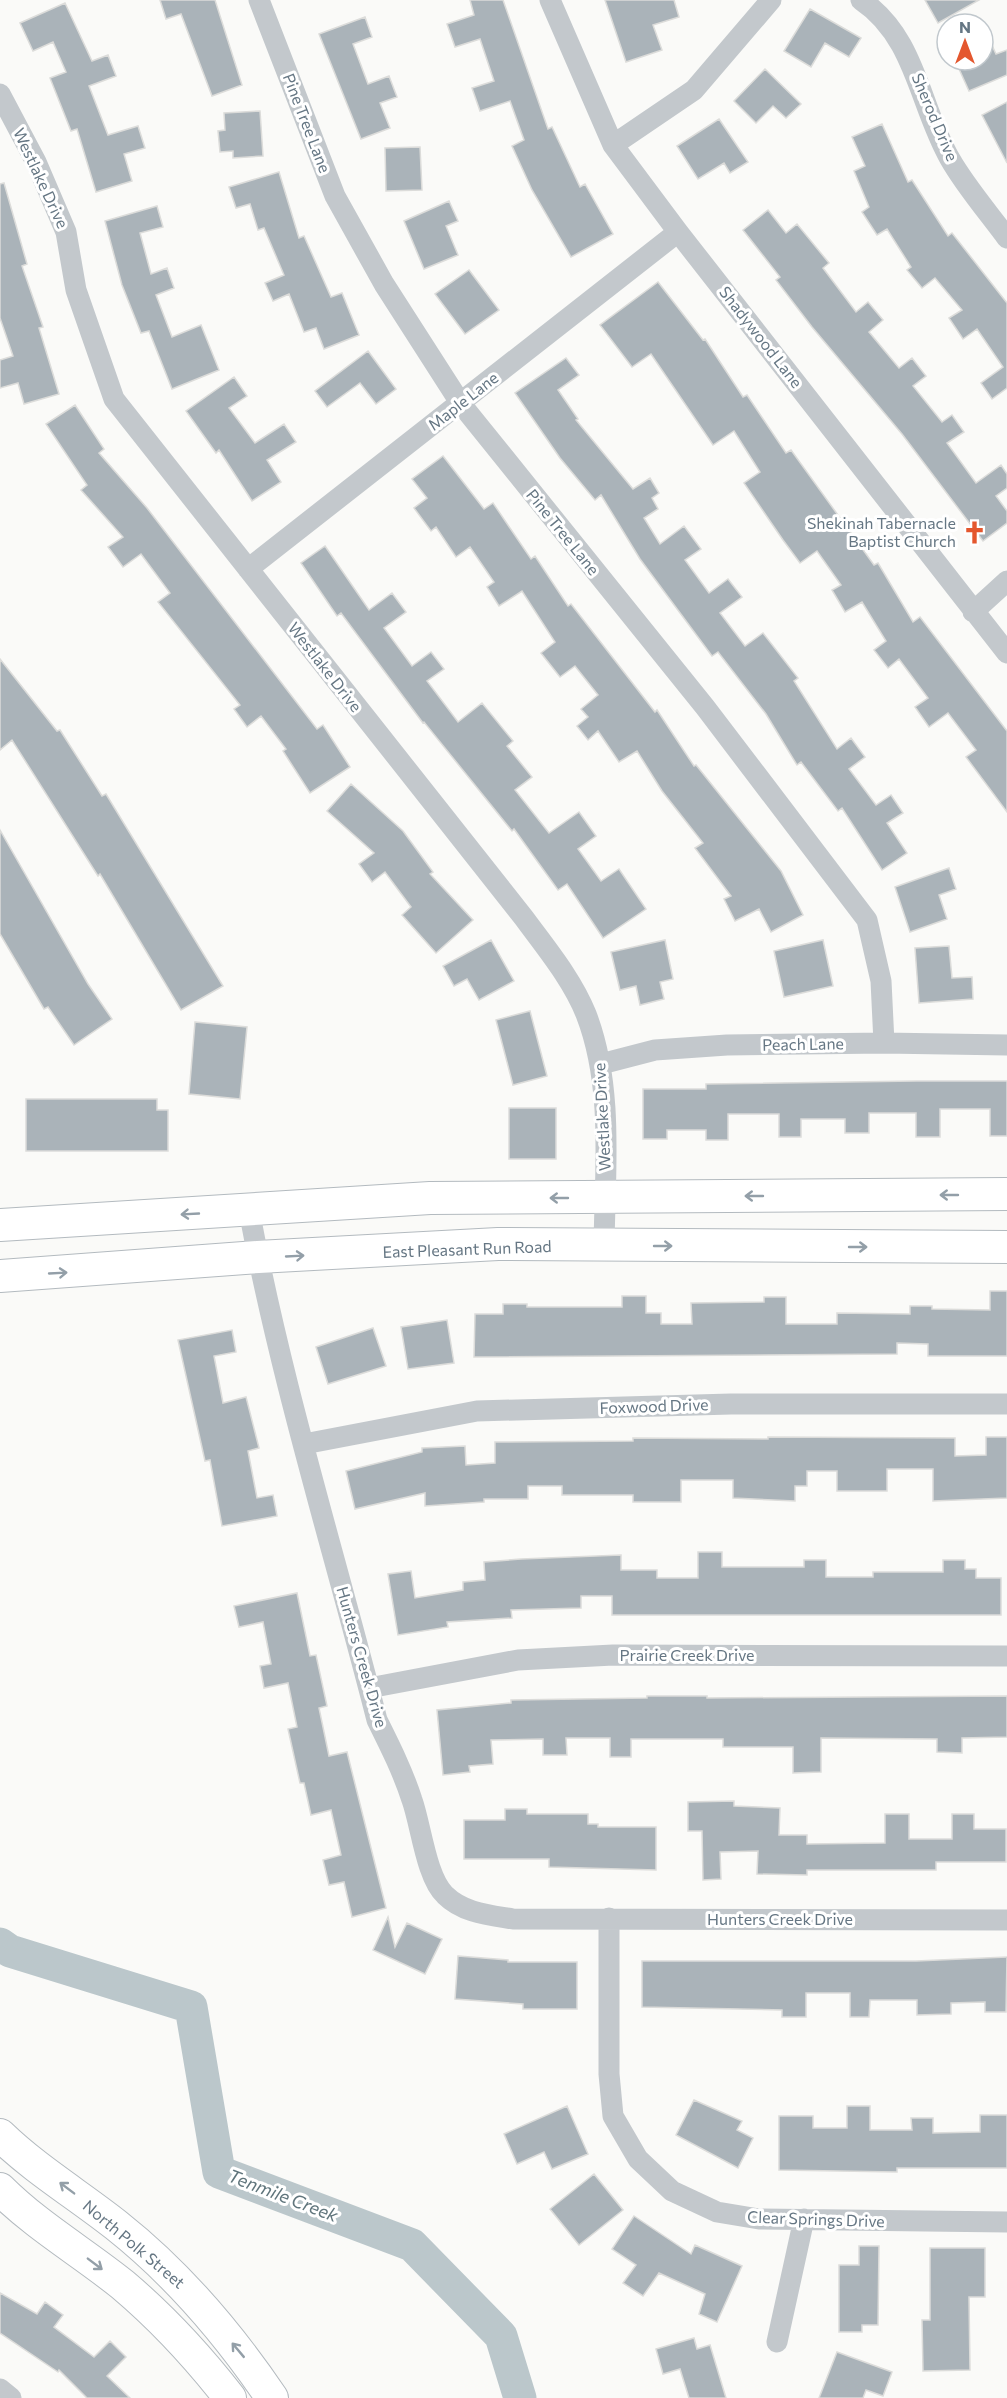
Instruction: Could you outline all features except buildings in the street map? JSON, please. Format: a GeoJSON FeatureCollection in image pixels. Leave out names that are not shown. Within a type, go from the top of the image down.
{"type":"FeatureCollection","features":[{"type":"Feature","properties":{"kind":"main road"},"geometry":{"type":"LineString","coordinates":[[0,1225],[430,1198],[1007,1194]]}},
{"type":"Feature","properties":{"kind":"main road","name":"East Pleasant Run Road"},"geometry":{"type":"LineString","coordinates":[[0,1276],[258,1257],[498,1244],[1007,1247]]}},
{"type":"Feature","properties":{"kind":"main road","name":"North Polk Street"},"geometry":{"type":"LineString","coordinates":[[0,2135],[118,2226],[184,2284],[245,2359],[272,2398]]}},
{"type":"Feature","properties":{"kind":"main road"},"geometry":{"type":"LineString","coordinates":[[0,2189],[22,2210],[123,2285],[197,2356],[230,2398]]}},
{"type":"Feature","properties":{"kind":"street","name":"Pine Tree Lane"},"geometry":{"type":"LineString","coordinates":[[259,0],[335,196],[384,284],[460,404],[705,708],[867,920],[881,981],[884,1043]]}},
{"type":"Feature","properties":{"kind":"street","name":"Shadywood Lane"},"geometry":{"type":"LineString","coordinates":[[550,0],[613,145],[678,232],[843,440],[1007,653]]}},
{"type":"Feature","properties":{"kind":"street"},"geometry":{"type":"LineString","coordinates":[[613,145],[694,90],[771,0]]}},
{"type":"Feature","properties":{"kind":"street","name":"Sherod Drive"},"geometry":{"type":"LineString","coordinates":[[861,0],[873,8],[906,49],[949,158],[1007,238]]}},
{"type":"Feature","properties":{"kind":"street","name":"Westlake Drive"},"geometry":{"type":"LineString","coordinates":[[0,94],[36,162],[66,232],[76,290],[114,399],[524,918],[571,984],[585,1014],[601,1064],[605,1197],[604,1246]]}},
{"type":"Feature","properties":{"kind":"street","name":"Maple Lane"},"geometry":{"type":"LineString","coordinates":[[248,569],[678,232]]}},
{"type":"Feature","properties":{"kind":"street"},"geometry":{"type":"LineString","coordinates":[[974,612],[1007,581]]}},
{"type":"Feature","properties":{"kind":"street","name":"Peach Lane"},"geometry":{"type":"LineString","coordinates":[[601,1064],[655,1050],[727,1045],[884,1043],[1007,1045]]}},
{"type":"Feature","properties":{"kind":"street","name":"Hunters Creek Drive"},"geometry":{"type":"LineString","coordinates":[[249,1210],[258,1257],[304,1444],[377,1720],[409,1790],[435,1879],[443,1894],[462,1908],[513,1919],[1007,1920]]}},
{"type":"Feature","properties":{"kind":"street","name":"Foxwood Drive"},"geometry":{"type":"LineString","coordinates":[[304,1444],[477,1411],[731,1404],[1007,1404]]}},
{"type":"Feature","properties":{"kind":"street","name":"Prairie Creek Drive"},"geometry":{"type":"LineString","coordinates":[[369,1688],[433,1674],[530,1659],[624,1655],[1007,1656]]}},
{"type":"Feature","properties":{"kind":"street","name":"Clear Springs Drive"},"geometry":{"type":"LineString","coordinates":[[609,1918],[609,2074],[613,2116],[638,2159],[672,2191],[717,2212],[759,2219],[914,2223],[1007,2222]]}},
{"type":"Feature","properties":{"kind":"street"},"geometry":{"type":"LineString","coordinates":[[777,2342],[804,2219]]}},
{"type":"Feature","properties":{"kind":"street"},"geometry":{"type":"LineString","coordinates":[[0,2389],[11,2398]]}},
{"type":"Feature","properties":{"kind":"waterway","name":"Tenmile Creek"},"geometry":{"type":"LineString","coordinates":[[0,1944],[10,1951],[191,2007],[219,2172],[412,2245],[501,2336],[520,2398]]}},
{"type":"Feature","properties":{"kind":"place","name":"Shekinah Tabernacle Baptist Church"},"geometry":{"type":"Point","coordinates":[974,532]}}]}
